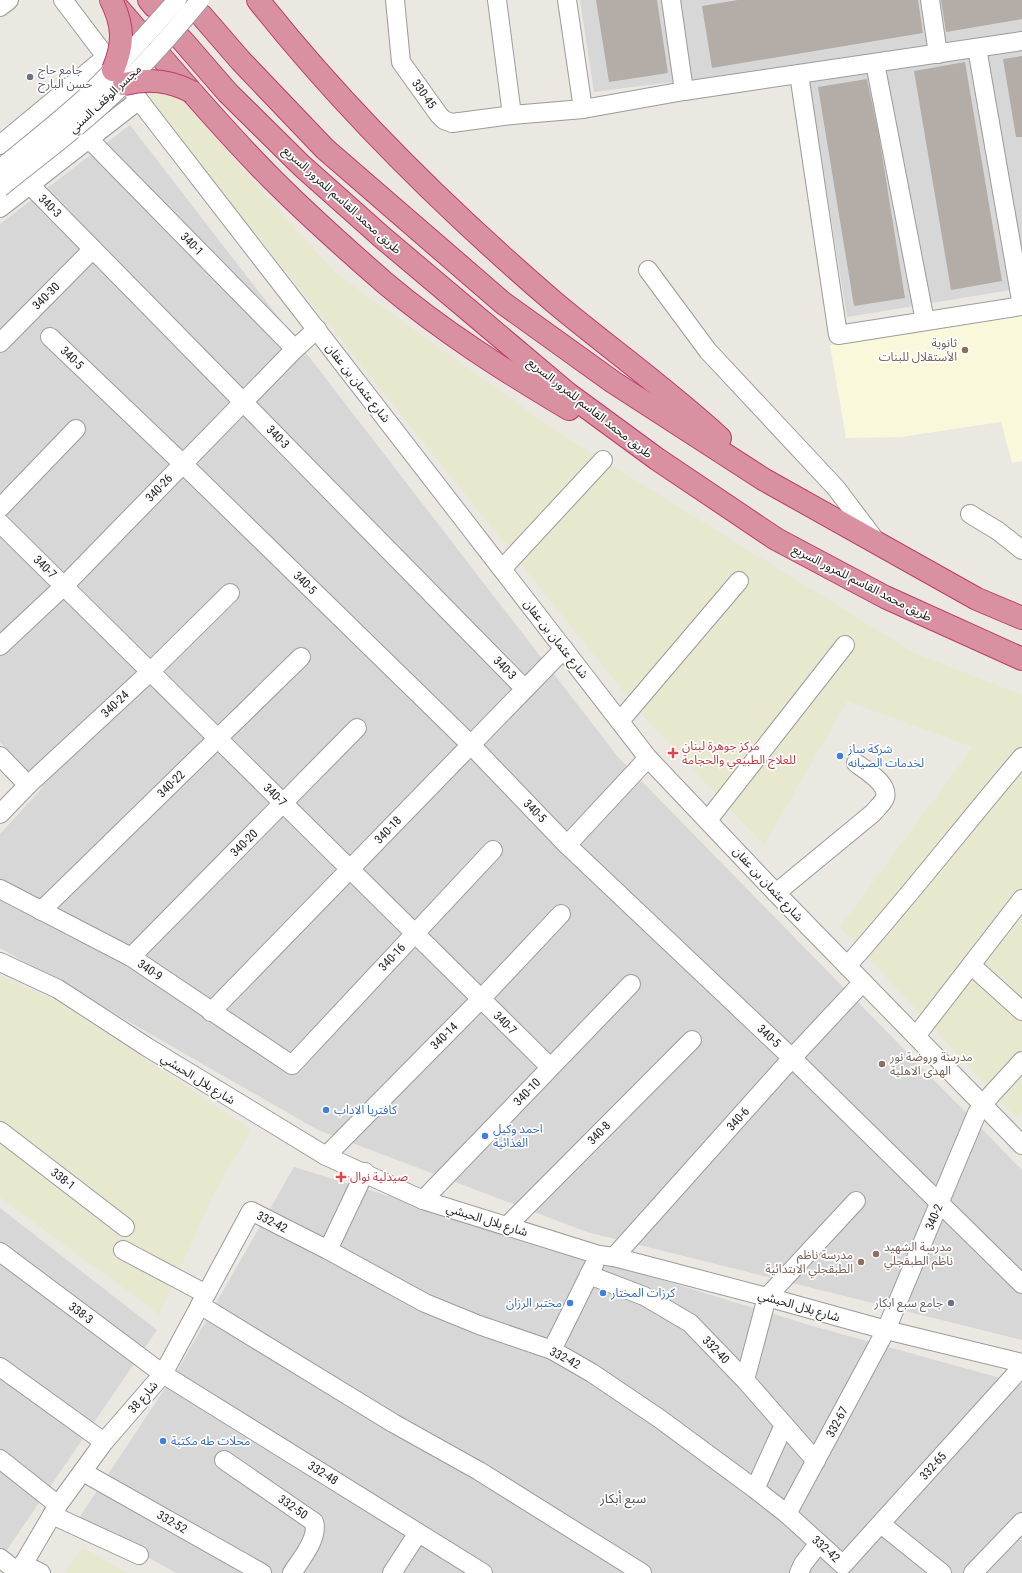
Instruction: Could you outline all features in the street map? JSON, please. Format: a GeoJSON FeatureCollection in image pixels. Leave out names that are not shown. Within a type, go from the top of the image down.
{"type":"FeatureCollection","features":[{"type":"Feature","properties":{"kind":"highway"},"geometry":{"type":"LineString","coordinates":[[111,0],[118,13],[121,27],[119,57],[121,77],[136,81],[159,80],[171,83],[192,92]]}},
{"type":"Feature","properties":{"kind":"highway"},"geometry":{"type":"LineString","coordinates":[[111,0],[192,92],[271,178],[386,283],[431,319],[500,368],[657,459]]}},
{"type":"Feature","properties":{"kind":"highway"},"geometry":{"type":"LineString","coordinates":[[258,0],[341,98],[438,198],[555,302],[711,430],[763,479]]}},
{"type":"Feature","properties":{"kind":"highway"},"geometry":{"type":"LineString","coordinates":[[201,8],[240,61],[325,149],[503,303],[613,382],[763,479],[977,599],[1022,618]]}},
{"type":"Feature","properties":{"kind":"highway","name":"طريق محمد القاسم للمرور السريع"},"geometry":{"type":"LineString","coordinates":[[182,40],[238,104],[302,166],[377,233],[567,393],[657,459],[776,539],[885,597],[1022,659]]}},
{"type":"Feature","properties":{"kind":"street"},"geometry":{"type":"LineString","coordinates":[[0,7],[9,0]]}},
{"type":"Feature","properties":{"kind":"street","name":"شارع عثمان بن عفان"},"geometry":{"type":"LineString","coordinates":[[63,0],[648,758],[776,893],[1022,1144]]}},
{"type":"Feature","properties":{"kind":"street","name":"مجسر الوقف السني"},"geometry":{"type":"LineString","coordinates":[[0,188],[73,129],[150,44],[177,0]]}},
{"type":"Feature","properties":{"kind":"street","name":"330-45"},"geometry":{"type":"LineString","coordinates":[[395,0],[401,62],[438,115],[452,124],[512,115],[583,109],[684,91],[1022,41]]}},
{"type":"Feature","properties":{"kind":"street"},"geometry":{"type":"LineString","coordinates":[[497,0],[512,115]]}},
{"type":"Feature","properties":{"kind":"street"},"geometry":{"type":"LineString","coordinates":[[567,0],[583,109]]}},
{"type":"Feature","properties":{"kind":"street"},"geometry":{"type":"LineString","coordinates":[[671,0],[684,91]]}},
{"type":"Feature","properties":{"kind":"street"},"geometry":{"type":"LineString","coordinates":[[930,0],[938,54]]}},
{"type":"Feature","properties":{"kind":"street","name":"مجسر الوقف السني"},"geometry":{"type":"LineString","coordinates":[[150,44],[201,8]]}},
{"type":"Feature","properties":{"kind":"street"},"geometry":{"type":"LineString","coordinates":[[798,74],[838,335],[1022,306],[977,48]]}},
{"type":"Feature","properties":{"kind":"street"},"geometry":{"type":"LineString","coordinates":[[875,63],[925,321]]}},
{"type":"Feature","properties":{"kind":"street"},"geometry":{"type":"LineString","coordinates":[[0,208],[89,139],[121,77]]}},
{"type":"Feature","properties":{"kind":"street"},"geometry":{"type":"LineString","coordinates":[[0,145],[121,77]]}},
{"type":"Feature","properties":{"kind":"street","name":"مجسر الوقف السني"},"geometry":{"type":"LineString","coordinates":[[0,169],[57,123],[121,77]]}},
{"type":"Feature","properties":{"kind":"street","name":"340-1"},"geometry":{"type":"LineString","coordinates":[[89,139],[295,349]]}},
{"type":"Feature","properties":{"kind":"street","name":"340-3"},"geometry":{"type":"LineString","coordinates":[[30,185],[526,689]]}},
{"type":"Feature","properties":{"kind":"street","name":"340-30"},"geometry":{"type":"LineString","coordinates":[[0,343],[93,249]]}},
{"type":"Feature","properties":{"kind":"street"},"geometry":{"type":"LineString","coordinates":[[648,270],[708,351],[836,488],[879,545]]}},
{"type":"Feature","properties":{"kind":"street","name":"340-26"},"geometry":{"type":"LineString","coordinates":[[0,646],[64,586],[295,349],[317,329]]}},
{"type":"Feature","properties":{"kind":"street","name":"340-5"},"geometry":{"type":"LineString","coordinates":[[50,337],[183,464],[471,745],[567,845],[792,1058],[1022,1284]]}},
{"type":"Feature","properties":{"kind":"street"},"geometry":{"type":"LineString","coordinates":[[0,508],[76,429]]}},
{"type":"Feature","properties":{"kind":"street"},"geometry":{"type":"LineString","coordinates":[[502,569],[602,460]]}},
{"type":"Feature","properties":{"kind":"street"},"geometry":{"type":"LineString","coordinates":[[970,514],[998,531],[1022,550]]}},
{"type":"Feature","properties":{"kind":"street","name":"340-7"},"geometry":{"type":"LineString","coordinates":[[0,523],[550,1068]]}},
{"type":"Feature","properties":{"kind":"street"},"geometry":{"type":"LineString","coordinates":[[620,722],[738,581]]}},
{"type":"Feature","properties":{"kind":"street","name":"340-24"},"geometry":{"type":"LineString","coordinates":[[0,814],[28,785],[150,672],[230,593]]}},
{"type":"Feature","properties":{"kind":"street"},"geometry":{"type":"LineString","coordinates":[[708,820],[845,645]]}},
{"type":"Feature","properties":{"kind":"street","name":"340-18"},"geometry":{"type":"LineString","coordinates":[[211,1012],[564,649]]}},
{"type":"Feature","properties":{"kind":"street","name":"340-22"},"geometry":{"type":"LineString","coordinates":[[41,911],[301,657]]}},
{"type":"Feature","properties":{"kind":"street","name":"340-20"},"geometry":{"type":"LineString","coordinates":[[131,957],[357,728]]}},
{"type":"Feature","properties":{"kind":"street"},"geometry":{"type":"LineString","coordinates":[[0,756],[28,785]]}},
{"type":"Feature","properties":{"kind":"street"},"geometry":{"type":"LineString","coordinates":[[847,966],[886,922],[983,802],[1022,757]]}},
{"type":"Feature","properties":{"kind":"street"},"geometry":{"type":"LineString","coordinates":[[567,845],[648,758]]}},
{"type":"Feature","properties":{"kind":"street"},"geometry":{"type":"LineString","coordinates":[[776,893],[874,813],[885,799],[885,792],[882,785],[856,763]]}},
{"type":"Feature","properties":{"kind":"street","name":"340-16"},"geometry":{"type":"LineString","coordinates":[[292,1065],[493,850]]}},
{"type":"Feature","properties":{"kind":"street","name":"340-9"},"geometry":{"type":"LineString","coordinates":[[0,889],[131,957],[292,1065]]}},
{"type":"Feature","properties":{"kind":"street"},"geometry":{"type":"LineString","coordinates":[[916,1036],[1022,898]]}},
{"type":"Feature","properties":{"kind":"street","name":"340-14"},"geometry":{"type":"LineString","coordinates":[[326,1156],[481,999],[561,914]]}},
{"type":"Feature","properties":{"kind":"street","name":"شارع بلال الحبشي"},"geometry":{"type":"LineString","coordinates":[[0,962],[58,989],[147,1047],[326,1156],[365,1172],[423,1200],[606,1256],[766,1297],[886,1330],[1022,1363]]}},
{"type":"Feature","properties":{"kind":"street"},"geometry":{"type":"LineString","coordinates":[[971,965],[1022,1011]]}},
{"type":"Feature","properties":{"kind":"street","name":"340-6"},"geometry":{"type":"LineString","coordinates":[[552,1350],[589,1274],[863,982]]}},
{"type":"Feature","properties":{"kind":"street","name":"340-10"},"geometry":{"type":"LineString","coordinates":[[423,1200],[631,984]]}},
{"type":"Feature","properties":{"kind":"street","name":"340-8"},"geometry":{"type":"LineString","coordinates":[[507,1226],[692,1040]]}},
{"type":"Feature","properties":{"kind":"street","name":"340-2"},"geometry":{"type":"LineString","coordinates":[[886,1330],[977,1113],[983,1104],[1022,1061]]}},
{"type":"Feature","properties":{"kind":"street","name":"338-1"},"geometry":{"type":"LineString","coordinates":[[0,1131],[125,1227]]}},
{"type":"Feature","properties":{"kind":"street"},"geometry":{"type":"LineString","coordinates":[[328,1250],[365,1172]]}},
{"type":"Feature","properties":{"kind":"street"},"geometry":{"type":"LineString","coordinates":[[745,1380],[766,1297],[856,1202]]}},
{"type":"Feature","properties":{"kind":"street","name":"332-42"},"geometry":{"type":"LineString","coordinates":[[251,1211],[328,1250],[424,1303],[479,1325],[552,1350],[592,1372],[660,1419],[755,1489],[787,1514],[843,1565]]}},
{"type":"Feature","properties":{"kind":"street","name":"شارع 38"},"geometry":{"type":"LineString","coordinates":[[20,1570],[55,1510],[104,1442],[163,1374],[251,1211]]}},
{"type":"Feature","properties":{"kind":"street"},"geometry":{"type":"LineString","coordinates":[[123,1250],[203,1300],[392,1423],[479,1471],[642,1573]]}},
{"type":"Feature","properties":{"kind":"street","name":"338-3"},"geometry":{"type":"LineString","coordinates":[[0,1252],[163,1374]]}},
{"type":"Feature","properties":{"kind":"street","name":"332-40"},"geometry":{"type":"LineString","coordinates":[[589,1274],[644,1296],[690,1323],[745,1380],[816,1461]]}},
{"type":"Feature","properties":{"kind":"street","name":"332-67"},"geometry":{"type":"LineString","coordinates":[[787,1514],[886,1330]]}},
{"type":"Feature","properties":{"kind":"street"},"geometry":{"type":"LineString","coordinates":[[0,1367],[104,1442]]}},
{"type":"Feature","properties":{"kind":"street","name":"332-65"},"geometry":{"type":"LineString","coordinates":[[843,1565],[1022,1367]]}},
{"type":"Feature","properties":{"kind":"street","name":"332-48"},"geometry":{"type":"LineString","coordinates":[[163,1374],[483,1573]]}},
{"type":"Feature","properties":{"kind":"street"},"geometry":{"type":"LineString","coordinates":[[755,1489],[784,1425]]}},
{"type":"Feature","properties":{"kind":"street"},"geometry":{"type":"LineString","coordinates":[[0,1459],[55,1510],[139,1555]]}},
{"type":"Feature","properties":{"kind":"street","name":"332-50"},"geometry":{"type":"LineString","coordinates":[[224,1460],[314,1522],[316,1529],[314,1537],[292,1573]]}},
{"type":"Feature","properties":{"kind":"street","name":"332-52"},"geometry":{"type":"LineString","coordinates":[[83,1472],[262,1573]]}},
{"type":"Feature","properties":{"kind":"street"},"geometry":{"type":"LineString","coordinates":[[974,1573],[1022,1522]]}},
{"type":"Feature","properties":{"kind":"street"},"geometry":{"type":"LineString","coordinates":[[881,1524],[942,1573]]}},
{"type":"Feature","properties":{"kind":"street"},"geometry":{"type":"LineString","coordinates":[[392,1573],[418,1533]]}},
{"type":"Feature","properties":{"kind":"street"},"geometry":{"type":"LineString","coordinates":[[799,1573],[803,1564],[819,1543]]}},
{"type":"Feature","properties":{"kind":"street"},"geometry":{"type":"LineString","coordinates":[[0,1558],[20,1570],[42,1573]]}},
{"type":"Feature","properties":{"kind":"shaded area"},"geometry":{"type":"Polygon","coordinates":[[[580,0],[1022,0],[1022,288],[847,317],[806,65],[594,92],[580,0]]]}},
{"type":"Feature","properties":{"kind":"shaded area"},"geometry":{"type":"Polygon","coordinates":[[[130,125],[618,757],[1022,1170],[1022,1340],[587,1232],[318,1130],[0,948],[0,834],[43,787],[0,742],[0,224],[130,125]]]}},
{"type":"Feature","properties":{"kind":"shaded area"},"geometry":{"type":"Polygon","coordinates":[[[1022,316],[1022,461],[1012,463],[1001,422],[901,437],[846,438],[830,345],[1022,316]]]}},
{"type":"Feature","properties":{"kind":"shaded area"},"geometry":{"type":"Polygon","coordinates":[[[294,1167],[809,1325],[1022,1384],[1022,1573],[176,1573],[79,1518],[180,1366],[294,1167]]]}},
{"type":"Feature","properties":{"kind":"shaded area"},"geometry":{"type":"Polygon","coordinates":[[[0,1208],[157,1330],[0,1560],[0,1208]]]}},
{"type":"Feature","properties":{"kind":"green space"},"geometry":{"type":"Polygon","coordinates":[[[171,88],[335,273],[556,431],[914,653],[1022,695],[1022,1112],[1016,1117],[840,927],[973,747],[847,701],[764,845],[645,718],[143,93],[171,88]]]}},
{"type":"Feature","properties":{"kind":"green space"},"geometry":{"type":"Polygon","coordinates":[[[0,976],[63,1004],[251,1130],[216,1189],[159,1314],[0,1197],[0,976]]]}},
{"type":"Feature","properties":{"kind":"green space"},"geometry":{"type":"Polygon","coordinates":[[[83,1548],[128,1573],[64,1573],[83,1548]]]}},
{"type":"Feature","properties":{"kind":"building"},"geometry":{"type":"Polygon","coordinates":[[[596,0],[657,0],[668,73],[609,82],[596,0]]]}},
{"type":"Feature","properties":{"kind":"building"},"geometry":{"type":"Polygon","coordinates":[[[738,0],[918,0],[923,33],[712,68],[702,6],[738,0]]]}},
{"type":"Feature","properties":{"kind":"building"},"geometry":{"type":"Polygon","coordinates":[[[941,0],[1022,0],[1022,19],[946,32],[941,0]]]}},
{"type":"Feature","properties":{"kind":"building"},"geometry":{"type":"Polygon","coordinates":[[[1022,56],[1022,137],[1016,137],[1003,59],[1022,56]]]}},
{"type":"Feature","properties":{"kind":"building"},"geometry":{"type":"Polygon","coordinates":[[[965,62],[1002,281],[951,290],[914,71],[965,62]]]}},
{"type":"Feature","properties":{"kind":"building"},"geometry":{"type":"Polygon","coordinates":[[[867,79],[879,136],[905,298],[854,306],[818,87],[867,79]]]}},
{"type":"Feature","properties":{"kind":"place","name":"جامع حاج حسن البارح"},"geometry":{"type":"Point","coordinates":[30,77]}},
{"type":"Feature","properties":{"kind":"place","name":"ثانوية الأستقلال للبنات"},"geometry":{"type":"Point","coordinates":[965,350]}},
{"type":"Feature","properties":{"kind":"place","name":"مركز جوهرة لبنان للعلاج الطبيعي والحجامة"},"geometry":{"type":"Point","coordinates":[673,753]}},
{"type":"Feature","properties":{"kind":"place","name":"شركة ساز لخدمات الصيانه"},"geometry":{"type":"Point","coordinates":[840,756]}},
{"type":"Feature","properties":{"kind":"place","name":"مدرسة وروضة نور الهدى الاهلية"},"geometry":{"type":"Point","coordinates":[882,1064]}},
{"type":"Feature","properties":{"kind":"place","name":"كافتريا الاداب"},"geometry":{"type":"Point","coordinates":[326,1110]}},
{"type":"Feature","properties":{"kind":"place","name":"احمد وكيل الغذائية"},"geometry":{"type":"Point","coordinates":[485,1136]}},
{"type":"Feature","properties":{"kind":"place","name":"صيدلية نوال"},"geometry":{"type":"Point","coordinates":[341,1177]}},
{"type":"Feature","properties":{"kind":"place","name":"مدرسة الشهيد ناظم الطبقجلي"},"geometry":{"type":"Point","coordinates":[876,1254]}},
{"type":"Feature","properties":{"kind":"place","name":"مدرسة ناظم الطبقجلي الابتدائية"},"geometry":{"type":"Point","coordinates":[861,1262]}},
{"type":"Feature","properties":{"kind":"place","name":"كرزات المختار"},"geometry":{"type":"Point","coordinates":[603,1293]}},
{"type":"Feature","properties":{"kind":"place","name":"مختبر الرزان"},"geometry":{"type":"Point","coordinates":[570,1303]}},
{"type":"Feature","properties":{"kind":"place","name":"جامع سبع ابكار"},"geometry":{"type":"Point","coordinates":[951,1303]}},
{"type":"Feature","properties":{"kind":"place","name":"محلات طه مكتبة"},"geometry":{"type":"Point","coordinates":[163,1441]}},
{"type":"Feature","properties":{"kind":"district","name":"سبع أبكار"},"geometry":{"type":"Point","coordinates":[623,1498]}}]}
